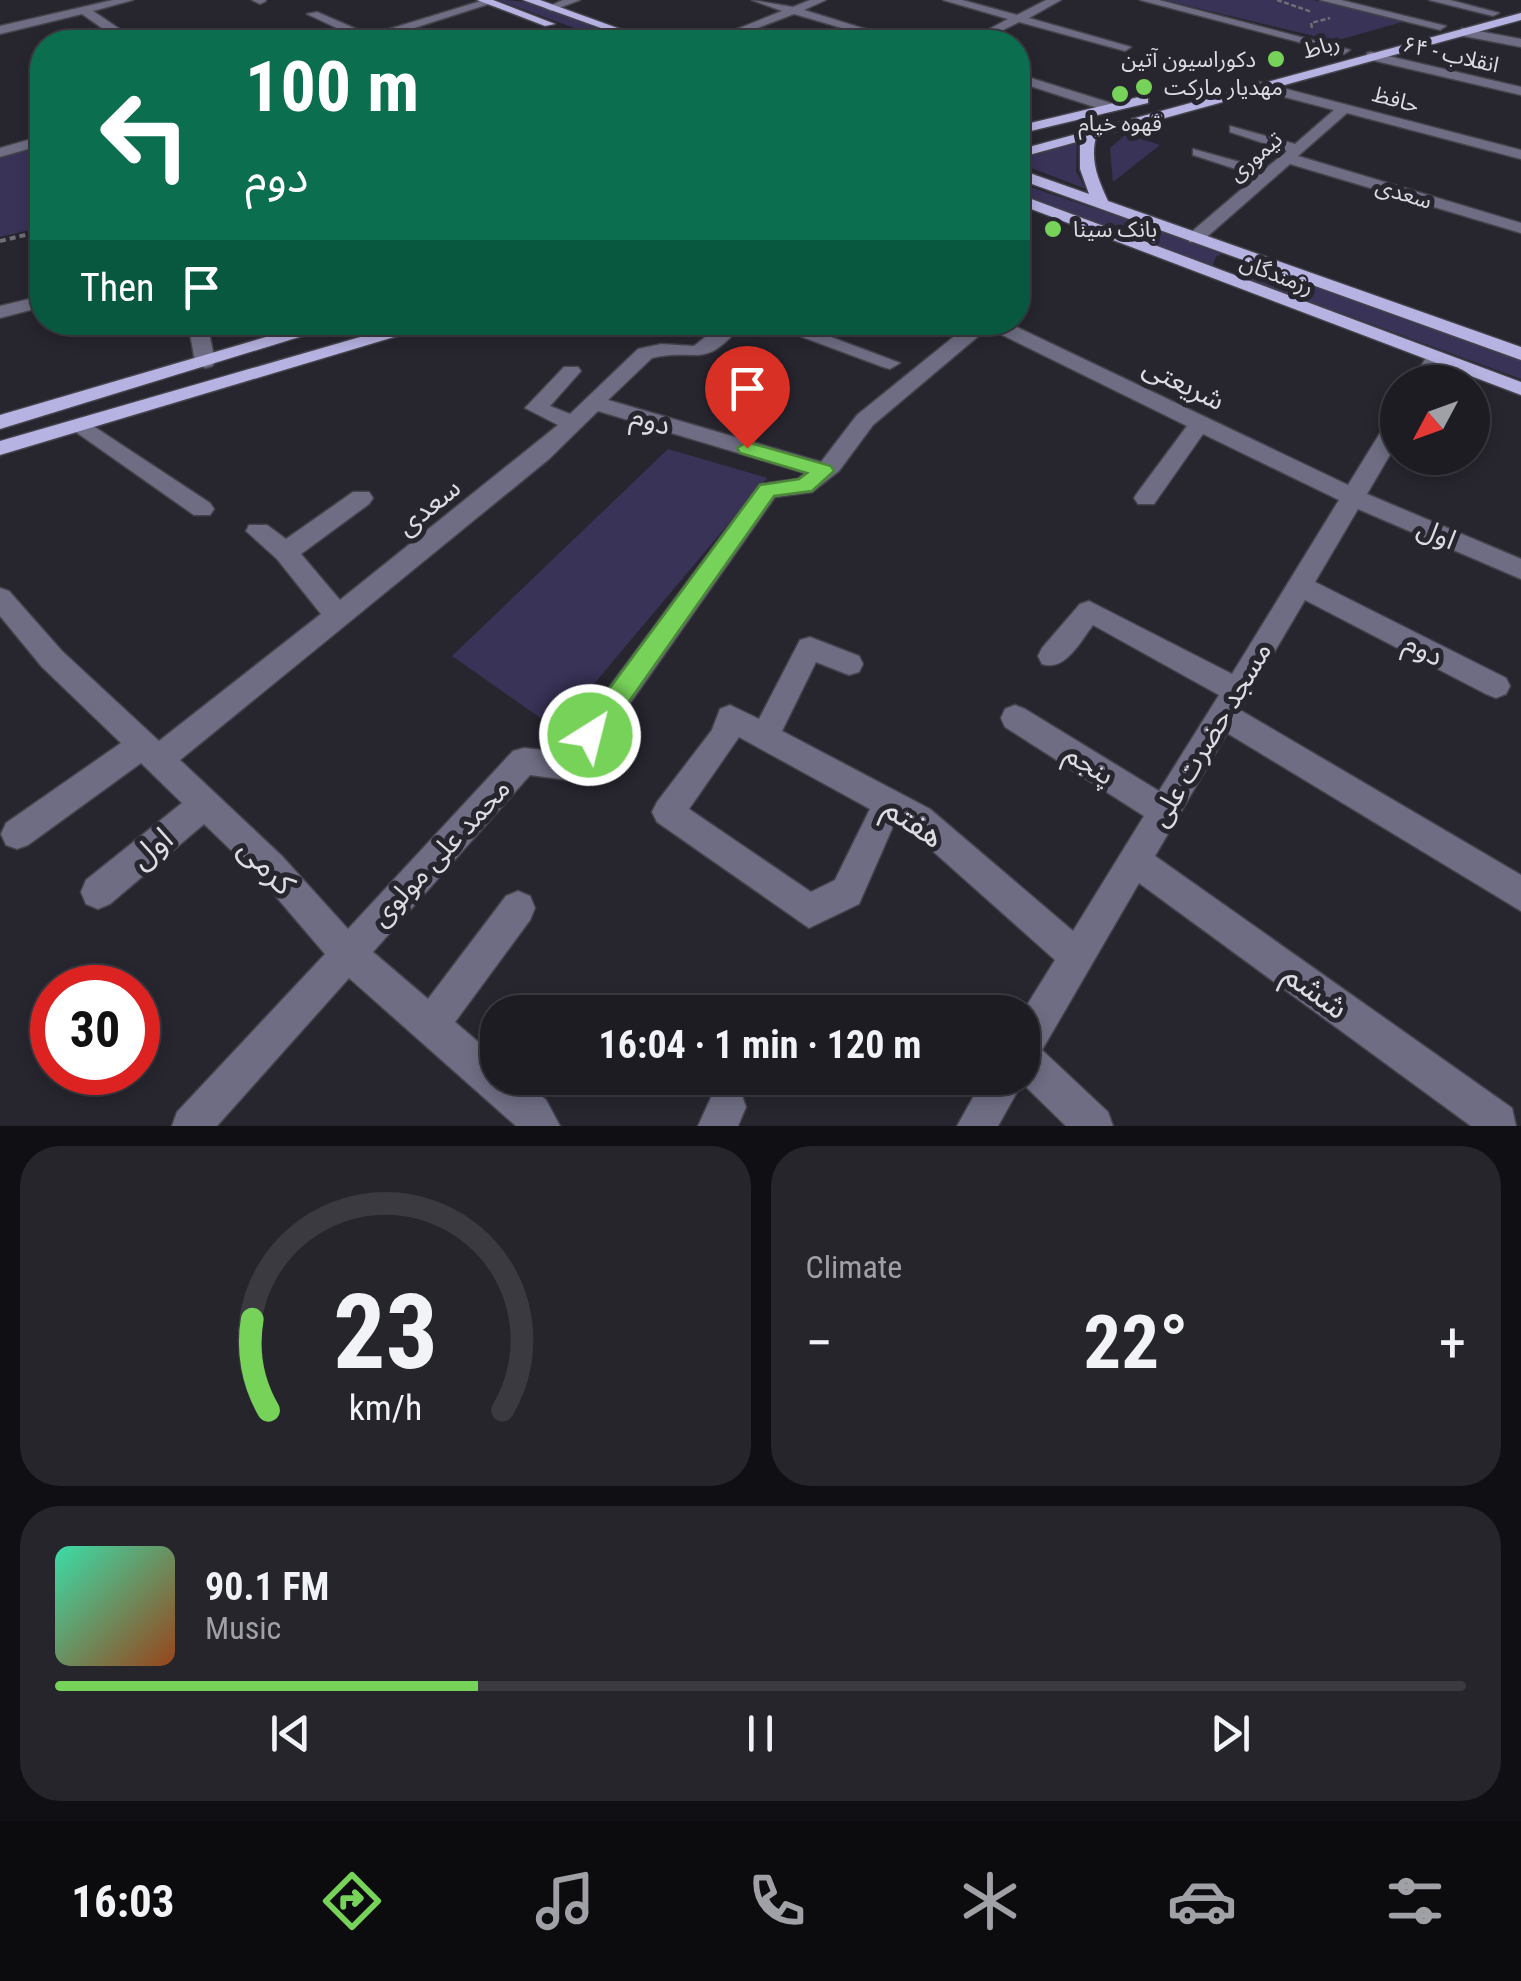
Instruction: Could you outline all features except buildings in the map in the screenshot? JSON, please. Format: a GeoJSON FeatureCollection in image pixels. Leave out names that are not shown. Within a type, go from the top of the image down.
{"type":"FeatureCollection","features":[{"type":"Feature","properties":{"kind":"main road"},"geometry":{"type":"LineString","coordinates":[[529,0],[615,30]]}},
{"type":"Feature","properties":{"kind":"main road"},"geometry":{"type":"LineString","coordinates":[[486,1],[562,29]]}},
{"type":"Feature","properties":{"kind":"main road","name":"رباط"},"geometry":{"type":"LineString","coordinates":[[1030,150],[1462,32],[1521,5]]}},
{"type":"Feature","properties":{"kind":"main road","name":"رباط"},"geometry":{"type":"LineString","coordinates":[[1273,68],[1440,26],[1521,16]]}},
{"type":"Feature","properties":{"kind":"main road"},"geometry":{"type":"LineString","coordinates":[[1030,127],[1166,94]]}},
{"type":"Feature","properties":{"kind":"main road"},"geometry":{"type":"LineString","coordinates":[[1091,132],[1082,152],[1086,172],[1102,204]]}},
{"type":"Feature","properties":{"kind":"main road","name":"رزمندگان"},"geometry":{"type":"LineString","coordinates":[[1030,178],[1521,354]]}},
{"type":"Feature","properties":{"kind":"main road","name":"رزمندگان"},"geometry":{"type":"LineString","coordinates":[[1030,206],[1521,389]]}},
{"type":"Feature","properties":{"kind":"main road"},"geometry":{"type":"LineString","coordinates":[[1223,277],[1221,265],[1240,254]]}},
{"type":"Feature","properties":{"kind":"main road"},"geometry":{"type":"LineString","coordinates":[[0,422],[296,335]]}},
{"type":"Feature","properties":{"kind":"main road"},"geometry":{"type":"LineString","coordinates":[[0,448],[391,335]]}},
{"type":"Feature","properties":{"kind":"street"},"geometry":{"type":"LineString","coordinates":[[0,30],[127,0]]}},
{"type":"Feature","properties":{"kind":"street"},"geometry":{"type":"LineString","coordinates":[[551,8],[574,0]]}},
{"type":"Feature","properties":{"kind":"street"},"geometry":{"type":"LineString","coordinates":[[758,0],[860,30]]}},
{"type":"Feature","properties":{"kind":"street"},"geometry":{"type":"LineString","coordinates":[[742,30],[820,0]]}},
{"type":"Feature","properties":{"kind":"street"},"geometry":{"type":"LineString","coordinates":[[949,0],[1125,47]]}},
{"type":"Feature","properties":{"kind":"street"},"geometry":{"type":"LineString","coordinates":[[996,30],[1055,0]]}},
{"type":"Feature","properties":{"kind":"street"},"geometry":{"type":"LineString","coordinates":[[1146,0],[1344,50]]}},
{"type":"Feature","properties":{"kind":"street"},"geometry":{"type":"LineString","coordinates":[[1326,0],[1440,26]]}},
{"type":"Feature","properties":{"kind":"street"},"geometry":{"type":"LineString","coordinates":[[1434,0],[1521,23]]}},
{"type":"Feature","properties":{"kind":"street"},"geometry":{"type":"LineString","coordinates":[[400,30],[486,1]]}},
{"type":"Feature","properties":{"kind":"street"},"geometry":{"type":"LineString","coordinates":[[50,8],[64,15]]}},
{"type":"Feature","properties":{"kind":"street"},"geometry":{"type":"LineString","coordinates":[[84,10],[113,30]]}},
{"type":"Feature","properties":{"kind":"street"},"geometry":{"type":"LineString","coordinates":[[313,14],[346,30]]}},
{"type":"Feature","properties":{"kind":"street"},"geometry":{"type":"LineString","coordinates":[[1462,32],[1521,43]]}},
{"type":"Feature","properties":{"kind":"street","name":"انقلاب - ۶۴"},"geometry":{"type":"LineString","coordinates":[[1371,56],[1521,91]]}},
{"type":"Feature","properties":{"kind":"street"},"geometry":{"type":"LineString","coordinates":[[1030,82],[1112,108]]}},
{"type":"Feature","properties":{"kind":"street","name":"حافظ"},"geometry":{"type":"LineString","coordinates":[[1259,86],[1521,156]]}},
{"type":"Feature","properties":{"kind":"street","name":"تیموری"},"geometry":{"type":"LineString","coordinates":[[1195,238],[1345,108]]}},
{"type":"Feature","properties":{"kind":"street"},"geometry":{"type":"LineString","coordinates":[[1235,129],[1292,154]]}},
{"type":"Feature","properties":{"kind":"street"},"geometry":{"type":"LineString","coordinates":[[0,153],[30,144]]}},
{"type":"Feature","properties":{"kind":"street"},"geometry":{"type":"LineString","coordinates":[[1198,152],[1268,174]]}},
{"type":"Feature","properties":{"kind":"street","name":"سعدی"},"geometry":{"type":"LineString","coordinates":[[1292,154],[1521,228]]}},
{"type":"Feature","properties":{"kind":"street"},"geometry":{"type":"LineString","coordinates":[[0,312],[30,305]]}},
{"type":"Feature","properties":{"kind":"street"},"geometry":{"type":"LineString","coordinates":[[200,335],[205,362]]}},
{"type":"Feature","properties":{"kind":"street","name":"سعدی"},"geometry":{"type":"LineString","coordinates":[[150,752],[338,616],[541,454],[646,353],[660,348],[696,355],[710,349],[723,335]]}},
{"type":"Feature","properties":{"kind":"street"},"geometry":{"type":"LineString","coordinates":[[809,335],[890,363]]}},
{"type":"Feature","properties":{"kind":"street","name":"محمد علی مولوی"},"geometry":{"type":"LineString","coordinates":[[191,1126],[346,952],[524,762],[568,766],[768,490],[804,486],[824,471],[866,420],[971,335]]}},
{"type":"Feature","properties":{"kind":"street","name":"شریعتی"},"geometry":{"type":"LineString","coordinates":[[1014,335],[1352,497]]}},
{"type":"Feature","properties":{"kind":"street"},"geometry":{"type":"LineString","coordinates":[[1432,365],[1436,358]]}},
{"type":"Feature","properties":{"kind":"street"},"geometry":{"type":"LineString","coordinates":[[571,371],[536,408],[573,423]]}},
{"type":"Feature","properties":{"kind":"street","name":"دوم"},"geometry":{"type":"LineString","coordinates":[[594,403],[824,471]]}},
{"type":"Feature","properties":{"kind":"street"},"geometry":{"type":"LineString","coordinates":[[1146,498],[1200,423]]}},
{"type":"Feature","properties":{"kind":"street"},"geometry":{"type":"LineString","coordinates":[[81,425],[202,508]]}},
{"type":"Feature","properties":{"kind":"street","name":"مسجد حضرت علی"},"geometry":{"type":"LineString","coordinates":[[1040,1018],[1380,451]]}},
{"type":"Feature","properties":{"kind":"street","name":"اول"},"geometry":{"type":"LineString","coordinates":[[1352,497],[1521,569]]}},
{"type":"Feature","properties":{"kind":"street"},"geometry":{"type":"LineString","coordinates":[[286,552],[361,498]]}},
{"type":"Feature","properties":{"kind":"street"},"geometry":{"type":"LineString","coordinates":[[258,531],[286,552],[338,616]]}},
{"type":"Feature","properties":{"kind":"street","name":"دوم"},"geometry":{"type":"LineString","coordinates":[[1299,586],[1496,686]]}},
{"type":"Feature","properties":{"kind":"street","name":"کرمی"},"geometry":{"type":"LineString","coordinates":[[0,598],[52,659],[271,868],[346,952],[541,1126]]}},
{"type":"Feature","properties":{"kind":"street"},"geometry":{"type":"LineString","coordinates":[[1052,656],[1089,611],[1521,894]]}},
{"type":"Feature","properties":{"kind":"street"},"geometry":{"type":"LineString","coordinates":[[764,737],[810,648],[849,664]]}},
{"type":"Feature","properties":{"kind":"street","name":"هفتم"},"geometry":{"type":"LineString","coordinates":[[888,803],[847,892],[809,911],[668,812],[725,736],[730,718],[919,819],[1076,957]]}},
{"type":"Feature","properties":{"kind":"street","name":"پنجم"},"geometry":{"type":"LineString","coordinates":[[1015,718],[1164,811]]}},
{"type":"Feature","properties":{"kind":"street"},"geometry":{"type":"LineString","coordinates":[[17,834],[150,752]]}},
{"type":"Feature","properties":{"kind":"street","name":"اول"},"geometry":{"type":"LineString","coordinates":[[98,892],[204,804]]}},
{"type":"Feature","properties":{"kind":"street","name":"ششم"},"geometry":{"type":"LineString","coordinates":[[1134,860],[1498,1122]]}},
{"type":"Feature","properties":{"kind":"street"},"geometry":{"type":"LineString","coordinates":[[429,1027],[518,908]]}},
{"type":"Feature","properties":{"kind":"street"},"geometry":{"type":"LineString","coordinates":[[1040,1074],[1094,1126]]}},
{"type":"Feature","properties":{"kind":"street"},"geometry":{"type":"LineString","coordinates":[[976,1126],[994,1095]]}},
{"type":"Feature","properties":{"kind":"path"},"geometry":{"type":"LineString","coordinates":[[0,241],[30,234]]}},
{"type":"Feature","properties":{"kind":"shaded area"},"geometry":{"type":"Polygon","coordinates":[[[498,0],[535,4],[610,30],[580,30],[498,0]]]}},
{"type":"Feature","properties":{"kind":"shaded area"},"geometry":{"type":"Polygon","coordinates":[[[1164,0],[1313,0],[1406,21],[1335,41],[1164,0]]]}},
{"type":"Feature","properties":{"kind":"shaded area"},"geometry":{"type":"Polygon","coordinates":[[[1126,134],[1160,145],[1113,182],[1110,148],[1126,134]]]}},
{"type":"Feature","properties":{"kind":"shaded area"},"geometry":{"type":"Polygon","coordinates":[[[1077,141],[1076,171],[1086,189],[1030,168],[1030,155],[1077,141]]]}},
{"type":"Feature","properties":{"kind":"shaded area"},"geometry":{"type":"Polygon","coordinates":[[[30,147],[30,230],[0,237],[0,157],[30,147]]]}},
{"type":"Feature","properties":{"kind":"shaded area"},"geometry":{"type":"Polygon","coordinates":[[[1030,187],[1225,252],[1216,257],[1212,267],[1030,199],[1030,187]]]}},
{"type":"Feature","properties":{"kind":"shaded area"},"geometry":{"type":"Polygon","coordinates":[[[1254,263],[1521,359],[1521,379],[1243,277],[1239,270],[1254,263]]]}},
{"type":"Feature","properties":{"kind":"shaded area"},"geometry":{"type":"Polygon","coordinates":[[[668,449],[767,478],[556,729],[452,656],[668,449]]]}},
{"type":"Feature","properties":{"kind":"place","name":"دکوراسیون آتین"},"geometry":{"type":"Point","coordinates":[1276,59]}},
{"type":"Feature","properties":{"kind":"place","name":"مهدیار مارکت"},"geometry":{"type":"Point","coordinates":[1144,87]}},
{"type":"Feature","properties":{"kind":"place","name":"قهوه خیام"},"geometry":{"type":"Point","coordinates":[1120,94]}},
{"type":"Feature","properties":{"kind":"place","name":"بانک سینا"},"geometry":{"type":"Point","coordinates":[1053,229]}},
{"type":"Feature","properties":{"kind":"route"},"geometry":{"type":"LineString","coordinates":[[590,735],[768,490],[804,486],[824,471],[747,448]]}}]}
